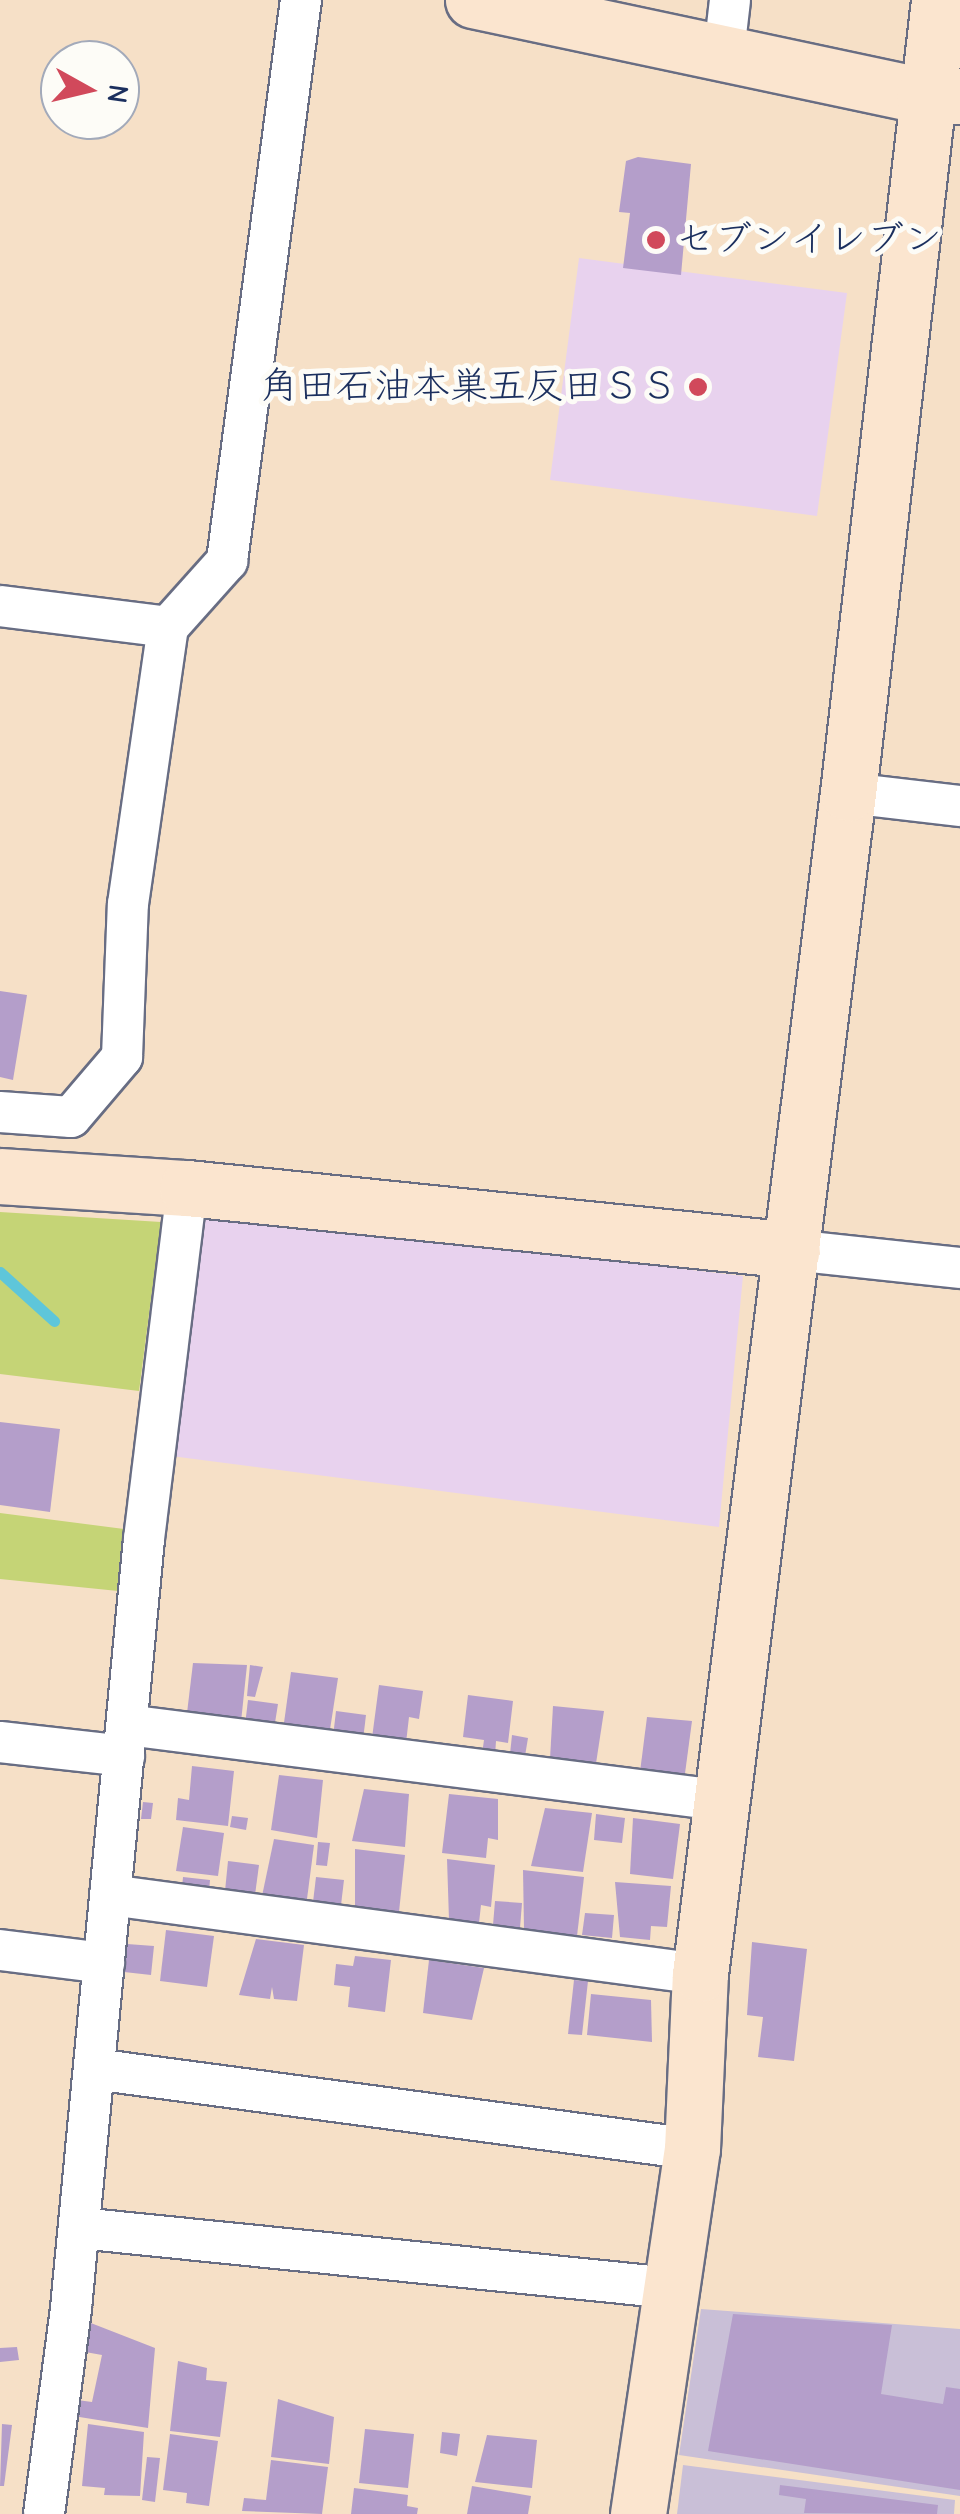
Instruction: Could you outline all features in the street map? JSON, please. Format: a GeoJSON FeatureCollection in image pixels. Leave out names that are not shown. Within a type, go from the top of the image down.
{"type":"FeatureCollection","features":[{"type":"Feature","properties":{"kind":"street"},"geometry":{"type":"LineString","coordinates":[[0,1112],[71,1117],[122,1056],[128,904],[168,627],[226,561],[301,0]]}},
{"type":"Feature","properties":{"kind":"street"},"geometry":{"type":"LineString","coordinates":[[473,0],[727,26],[942,96]]}},
{"type":"Feature","properties":{"kind":"street"},"geometry":{"type":"LineString","coordinates":[[638,2514],[692,2148],[700,1974],[726,1801],[848,793],[942,96],[939,0]]}},
{"type":"Feature","properties":{"kind":"street"},"geometry":{"type":"LineString","coordinates":[[0,606],[168,627]]}},
{"type":"Feature","properties":{"kind":"street"},"geometry":{"type":"LineString","coordinates":[[848,793],[960,806]]}},
{"type":"Feature","properties":{"kind":"street"},"geometry":{"type":"LineString","coordinates":[[0,1176],[187,1188],[960,1268]]}},
{"type":"Feature","properties":{"kind":"street"},"geometry":{"type":"LineString","coordinates":[[44,2514],[78,2228],[125,1741],[187,1188]]}},
{"type":"Feature","properties":{"kind":"street"},"geometry":{"type":"LineString","coordinates":[[0,1742],[125,1741],[726,1801]]}},
{"type":"Feature","properties":{"kind":"street"},"geometry":{"type":"LineString","coordinates":[[110,1895],[700,1974]]}},
{"type":"Feature","properties":{"kind":"street"},"geometry":{"type":"LineString","coordinates":[[0,1950],[104,1963]]}},
{"type":"Feature","properties":{"kind":"street"},"geometry":{"type":"LineString","coordinates":[[94,2069],[692,2148]]}},
{"type":"Feature","properties":{"kind":"street"},"geometry":{"type":"LineString","coordinates":[[78,2228],[672,2288]]}},
{"type":"Feature","properties":{"kind":"shaded area","name":"角田石油本巣五反田ＳＳ"},"geometry":{"type":"Polygon","coordinates":[[[579,258],[847,293],[817,516],[550,480],[579,258]]]}},
{"type":"Feature","properties":{"kind":"shaded area"},"geometry":{"type":"Polygon","coordinates":[[[198,1212],[743,1276],[719,1527],[171,1456],[198,1212]]]}},
{"type":"Feature","properties":{"kind":"shaded area"},"geometry":{"type":"Polygon","coordinates":[[[701,2309],[960,2329],[960,2496],[679,2455],[701,2309]]]}},
{"type":"Feature","properties":{"kind":"shaded area"},"geometry":{"type":"Polygon","coordinates":[[[683,2465],[955,2500],[954,2514],[677,2514],[683,2465]]]}},
{"type":"Feature","properties":{"kind":"green space"},"geometry":{"type":"Polygon","coordinates":[[[0,1212],[161,1222],[139,1391],[0,1374],[0,1212]]]}},
{"type":"Feature","properties":{"kind":"green space"},"geometry":{"type":"Polygon","coordinates":[[[0,1513],[124,1529],[118,1591],[0,1579],[0,1513]]]}},
{"type":"Feature","properties":{"kind":"building","name":"セブンイレブン"},"geometry":{"type":"Polygon","coordinates":[[[638,157],[691,164],[681,275],[623,268],[630,213],[619,212],[626,161],[638,157]]]}},
{"type":"Feature","properties":{"kind":"building"},"geometry":{"type":"Polygon","coordinates":[[[0,991],[27,995],[13,1080],[0,1077],[0,991]]]}},
{"type":"Feature","properties":{"kind":"building"},"geometry":{"type":"Polygon","coordinates":[[[0,1422],[60,1429],[50,1512],[0,1505],[0,1422]]]}},
{"type":"Feature","properties":{"kind":"building"},"geometry":{"type":"Polygon","coordinates":[[[193,1663],[247,1665],[241,1722],[187,1713],[193,1663]]]}},
{"type":"Feature","properties":{"kind":"building"},"geometry":{"type":"Polygon","coordinates":[[[250,1665],[263,1667],[255,1697],[247,1696],[250,1665]]]}},
{"type":"Feature","properties":{"kind":"building"},"geometry":{"type":"Polygon","coordinates":[[[291,1672],[338,1678],[329,1736],[283,1730],[291,1672]]]}},
{"type":"Feature","properties":{"kind":"building"},"geometry":{"type":"Polygon","coordinates":[[[379,1685],[423,1691],[419,1719],[409,1717],[406,1743],[372,1738],[379,1685]]]}},
{"type":"Feature","properties":{"kind":"building"},"geometry":{"type":"Polygon","coordinates":[[[468,1695],[513,1701],[508,1743],[496,1741],[495,1756],[482,1754],[484,1740],[463,1737],[468,1695]]]}},
{"type":"Feature","properties":{"kind":"building"},"geometry":{"type":"Polygon","coordinates":[[[248,1700],[278,1704],[274,1729],[245,1725],[248,1700]]]}},
{"type":"Feature","properties":{"kind":"building"},"geometry":{"type":"Polygon","coordinates":[[[553,1706],[604,1711],[595,1770],[550,1759],[553,1706]]]}},
{"type":"Feature","properties":{"kind":"building"},"geometry":{"type":"Polygon","coordinates":[[[336,1711],[366,1715],[363,1740],[333,1737],[336,1711]]]}},
{"type":"Feature","properties":{"kind":"building"},"geometry":{"type":"Polygon","coordinates":[[[647,1717],[692,1721],[684,1781],[640,1772],[647,1717]]]}},
{"type":"Feature","properties":{"kind":"building"},"geometry":{"type":"Polygon","coordinates":[[[512,1735],[528,1738],[525,1756],[510,1754],[512,1735]]]}},
{"type":"Feature","properties":{"kind":"building"},"geometry":{"type":"Polygon","coordinates":[[[192,1766],[234,1771],[228,1826],[176,1820],[178,1798],[189,1800],[192,1766]]]}},
{"type":"Feature","properties":{"kind":"building"},"geometry":{"type":"Polygon","coordinates":[[[279,1775],[323,1780],[317,1838],[271,1830],[279,1775]]]}},
{"type":"Feature","properties":{"kind":"building"},"geometry":{"type":"Polygon","coordinates":[[[364,1789],[409,1794],[405,1847],[352,1841],[364,1789]]]}},
{"type":"Feature","properties":{"kind":"building"},"geometry":{"type":"Polygon","coordinates":[[[449,1794],[498,1799],[498,1840],[488,1838],[486,1858],[442,1853],[449,1794]]]}},
{"type":"Feature","properties":{"kind":"building"},"geometry":{"type":"Polygon","coordinates":[[[143,1802],[153,1803],[151,1819],[141,1819],[143,1802]]]}},
{"type":"Feature","properties":{"kind":"building"},"geometry":{"type":"Polygon","coordinates":[[[545,1808],[592,1813],[583,1872],[531,1866],[545,1808]]]}},
{"type":"Feature","properties":{"kind":"building"},"geometry":{"type":"Polygon","coordinates":[[[596,1814],[625,1818],[622,1843],[594,1840],[596,1814]]]}},
{"type":"Feature","properties":{"kind":"building"},"geometry":{"type":"Polygon","coordinates":[[[232,1816],[248,1818],[246,1830],[230,1827],[232,1816]]]}},
{"type":"Feature","properties":{"kind":"building"},"geometry":{"type":"Polygon","coordinates":[[[633,1818],[680,1824],[673,1879],[630,1874],[633,1818]]]}},
{"type":"Feature","properties":{"kind":"building"},"geometry":{"type":"Polygon","coordinates":[[[183,1827],[224,1833],[218,1876],[176,1871],[183,1827]]]}},
{"type":"Feature","properties":{"kind":"building"},"geometry":{"type":"Polygon","coordinates":[[[274,1839],[314,1845],[307,1899],[262,1896],[274,1839]]]}},
{"type":"Feature","properties":{"kind":"building"},"geometry":{"type":"Polygon","coordinates":[[[318,1842],[330,1843],[327,1866],[316,1865],[318,1842]]]}},
{"type":"Feature","properties":{"kind":"building"},"geometry":{"type":"Polygon","coordinates":[[[355,1849],[405,1855],[399,1912],[355,1908],[355,1849]]]}},
{"type":"Feature","properties":{"kind":"building"},"geometry":{"type":"Polygon","coordinates":[[[447,1859],[495,1865],[491,1907],[481,1905],[479,1923],[449,1920],[447,1859]]]}},
{"type":"Feature","properties":{"kind":"building"},"geometry":{"type":"Polygon","coordinates":[[[228,1861],[259,1865],[255,1895],[225,1891],[228,1861]]]}},
{"type":"Feature","properties":{"kind":"building"},"geometry":{"type":"Polygon","coordinates":[[[523,1870],[584,1877],[577,1936],[524,1929],[523,1870]]]}},
{"type":"Feature","properties":{"kind":"building"},"geometry":{"type":"Polygon","coordinates":[[[183,1877],[210,1880],[209,1892],[182,1888],[183,1877]]]}},
{"type":"Feature","properties":{"kind":"building"},"geometry":{"type":"Polygon","coordinates":[[[316,1877],[344,1880],[341,1905],[313,1902],[316,1877]]]}},
{"type":"Feature","properties":{"kind":"building"},"geometry":{"type":"Polygon","coordinates":[[[615,1882],[671,1886],[667,1927],[651,1926],[650,1940],[620,1937],[615,1882]]]}},
{"type":"Feature","properties":{"kind":"building"},"geometry":{"type":"Polygon","coordinates":[[[495,1901],[522,1903],[520,1928],[493,1925],[495,1901]]]}},
{"type":"Feature","properties":{"kind":"building"},"geometry":{"type":"Polygon","coordinates":[[[585,1913],[614,1915],[612,1938],[582,1935],[585,1913]]]}},
{"type":"Feature","properties":{"kind":"building"},"geometry":{"type":"Polygon","coordinates":[[[166,1930],[214,1936],[207,1987],[160,1981],[166,1930]]]}},
{"type":"Feature","properties":{"kind":"building"},"geometry":{"type":"Polygon","coordinates":[[[256,1939],[304,1945],[297,2001],[274,1999],[272,1987],[270,1999],[239,1995],[256,1939]]]}},
{"type":"Feature","properties":{"kind":"building"},"geometry":{"type":"Polygon","coordinates":[[[752,1942],[807,1949],[794,2061],[758,2057],[763,2017],[747,2015],[752,1942]]]}},
{"type":"Feature","properties":{"kind":"building"},"geometry":{"type":"Polygon","coordinates":[[[127,1944],[154,1946],[151,1975],[124,1972],[127,1944]]]}},
{"type":"Feature","properties":{"kind":"building"},"geometry":{"type":"Polygon","coordinates":[[[355,1956],[391,1960],[385,2012],[348,2007],[350,1987],[334,1985],[336,1964],[353,1966],[355,1956]]]}},
{"type":"Feature","properties":{"kind":"building"},"geometry":{"type":"Polygon","coordinates":[[[429,1960],[484,1968],[472,2020],[423,2013],[429,1960]]]}},
{"type":"Feature","properties":{"kind":"building"},"geometry":{"type":"Polygon","coordinates":[[[574,1980],[588,1981],[582,2035],[568,2034],[574,1980]]]}},
{"type":"Feature","properties":{"kind":"building"},"geometry":{"type":"Polygon","coordinates":[[[591,1994],[651,2000],[652,2042],[587,2035],[591,1994]]]}},
{"type":"Feature","properties":{"kind":"building"},"geometry":{"type":"Polygon","coordinates":[[[733,2314],[892,2325],[881,2394],[943,2404],[946,2387],[960,2389],[960,2490],[708,2451],[733,2314]]]}},
{"type":"Feature","properties":{"kind":"building"},"geometry":{"type":"Polygon","coordinates":[[[78,2318],[155,2348],[148,2428],[67,2415],[70,2399],[92,2402],[102,2355],[74,2350],[78,2318]]]}},
{"type":"Feature","properties":{"kind":"building"},"geometry":{"type":"Polygon","coordinates":[[[17,2347],[19,2360],[0,2362],[0,2348],[17,2347]]]}},
{"type":"Feature","properties":{"kind":"building"},"geometry":{"type":"Polygon","coordinates":[[[178,2361],[207,2368],[206,2380],[227,2382],[220,2437],[170,2431],[178,2361]]]}},
{"type":"Feature","properties":{"kind":"building"},"geometry":{"type":"Polygon","coordinates":[[[278,2399],[334,2417],[329,2464],[271,2457],[278,2399]]]}},
{"type":"Feature","properties":{"kind":"building"},"geometry":{"type":"Polygon","coordinates":[[[2,2424],[12,2425],[4,2486],[0,2486],[2,2424]]]}},
{"type":"Feature","properties":{"kind":"building"},"geometry":{"type":"Polygon","coordinates":[[[88,2424],[144,2432],[140,2496],[104,2495],[105,2488],[82,2486],[88,2424]]]}},
{"type":"Feature","properties":{"kind":"building"},"geometry":{"type":"Polygon","coordinates":[[[365,2429],[414,2434],[408,2488],[359,2483],[365,2429]]]}},
{"type":"Feature","properties":{"kind":"building"},"geometry":{"type":"Polygon","coordinates":[[[442,2432],[460,2434],[457,2456],[440,2453],[442,2432]]]}},
{"type":"Feature","properties":{"kind":"building"},"geometry":{"type":"Polygon","coordinates":[[[170,2434],[218,2441],[209,2506],[186,2503],[187,2493],[163,2490],[170,2434]]]}},
{"type":"Feature","properties":{"kind":"building"},"geometry":{"type":"Polygon","coordinates":[[[487,2435],[537,2440],[532,2488],[475,2482],[487,2435]]]}},
{"type":"Feature","properties":{"kind":"building"},"geometry":{"type":"Polygon","coordinates":[[[147,2457],[160,2458],[155,2502],[142,2500],[147,2457]]]}},
{"type":"Feature","properties":{"kind":"building"},"geometry":{"type":"Polygon","coordinates":[[[271,2460],[328,2467],[322,2514],[242,2511],[244,2498],[266,2500],[271,2460]]]}},
{"type":"Feature","properties":{"kind":"building"},"geometry":{"type":"Polygon","coordinates":[[[780,2485],[938,2505],[937,2514],[804,2513],[806,2499],[779,2495],[780,2485]]]}},
{"type":"Feature","properties":{"kind":"building"},"geometry":{"type":"Polygon","coordinates":[[[472,2486],[531,2496],[528,2514],[467,2514],[472,2486]]]}},
{"type":"Feature","properties":{"kind":"building"},"geometry":{"type":"Polygon","coordinates":[[[354,2488],[408,2495],[407,2506],[418,2508],[417,2514],[351,2514],[354,2488]]]}},
{"type":"Feature","properties":{"kind":"waterway"},"geometry":{"type":"LineString","coordinates":[[0,1272],[54,1321]]}},
{"type":"Feature","properties":{"kind":"place","name":"セブンイレブン"},"geometry":{"type":"Point","coordinates":[656,240]}},
{"type":"Feature","properties":{"kind":"place","name":"角田石油本巣五反田ＳＳ"},"geometry":{"type":"Point","coordinates":[698,387]}}]}
